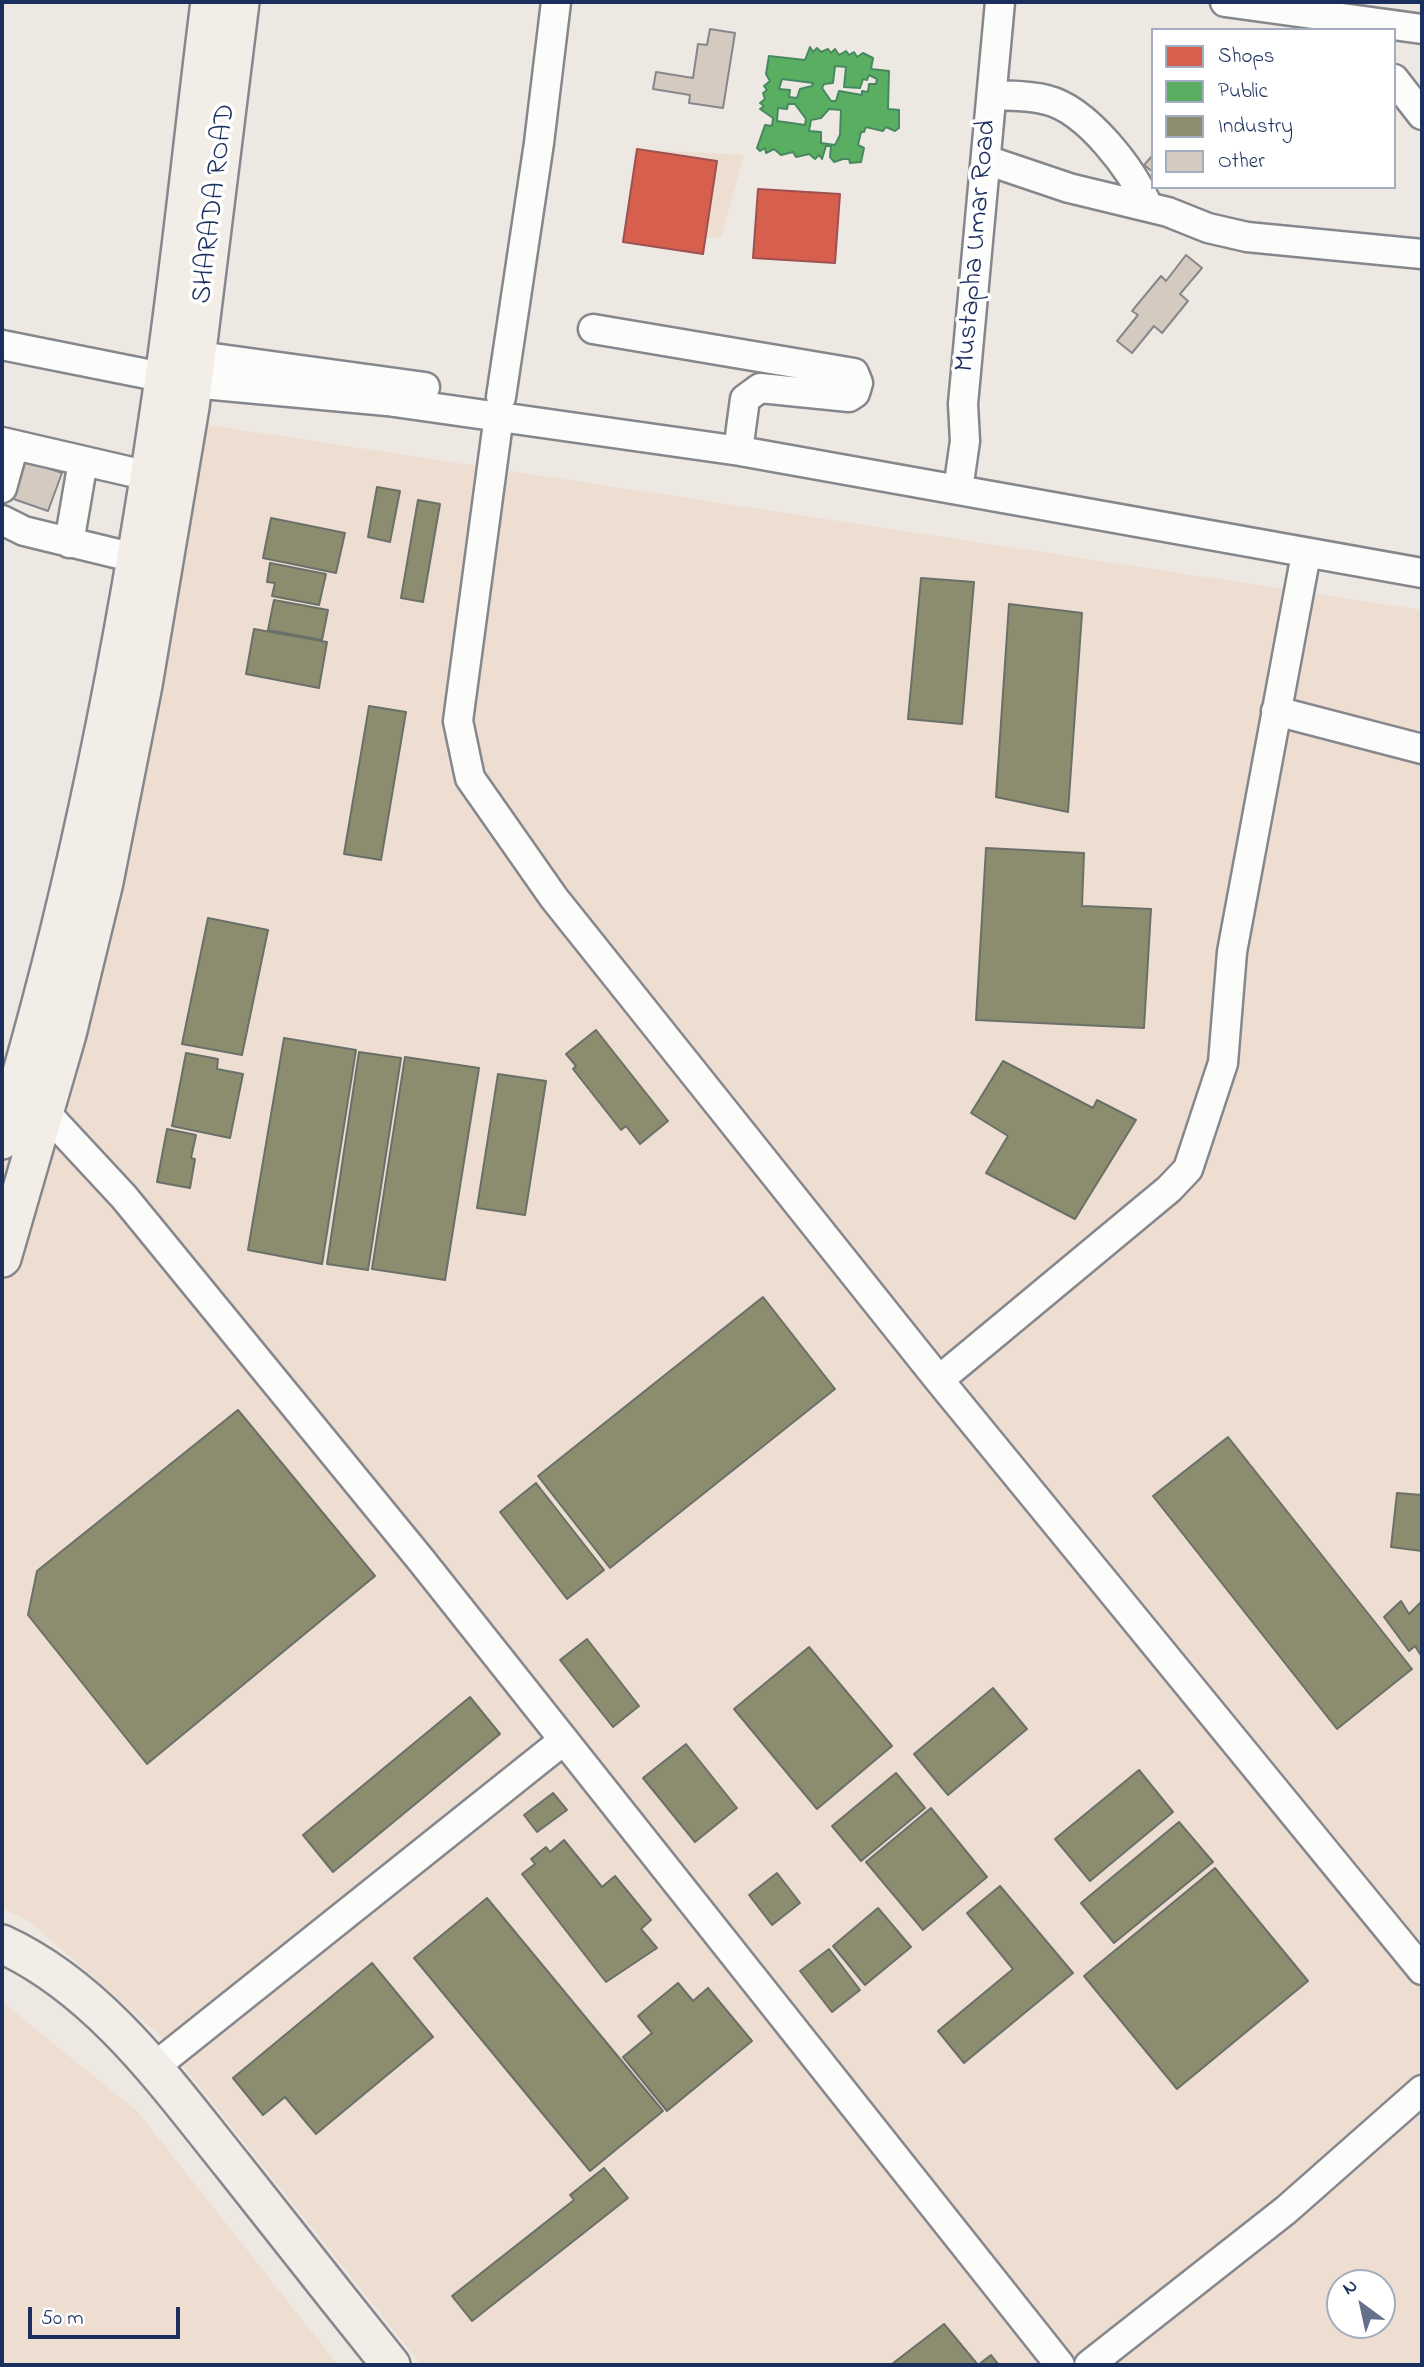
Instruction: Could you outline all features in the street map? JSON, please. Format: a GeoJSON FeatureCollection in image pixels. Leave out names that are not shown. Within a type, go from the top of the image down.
{"type":"FeatureCollection","features":[{"type":"Feature","properties":{"kind":"main road"},"geometry":{"type":"LineString","coordinates":[[210,2],[218,57]]}},
{"type":"Feature","properties":{"kind":"main road"},"geometry":{"type":"LineString","coordinates":[[2,1258],[46,1112],[104,882],[144,685],[218,57],[240,2]]}},
{"type":"Feature","properties":{"kind":"main road"},"geometry":{"type":"LineString","coordinates":[[2,1140],[67,901],[149,477],[177,390]]}},
{"type":"Feature","properties":{"kind":"main road"},"geometry":{"type":"LineString","coordinates":[[2,1944],[36,1962],[71,1987],[153,2068],[391,2365]]}},
{"type":"Feature","properties":{"kind":"street"},"geometry":{"type":"LineString","coordinates":[[556,2],[539,143],[500,406],[458,721],[470,778],[494,816],[554,898],[939,1380],[1422,1970]]}},
{"type":"Feature","properties":{"kind":"street","name":"Mustapha Umar Road"},"geometry":{"type":"LineString","coordinates":[[959,482],[1000,2]]}},
{"type":"Feature","properties":{"kind":"street"},"geometry":{"type":"LineString","coordinates":[[1225,2],[1368,18],[1422,29]]}},
{"type":"Feature","properties":{"kind":"street"},"geometry":{"type":"LineString","coordinates":[[1396,82],[1422,115]]}},
{"type":"Feature","properties":{"kind":"street"},"geometry":{"type":"LineString","coordinates":[[993,95],[1047,100],[1067,108],[1128,170],[1148,207]]}},
{"type":"Feature","properties":{"kind":"street"},"geometry":{"type":"LineString","coordinates":[[986,160],[1069,188],[1148,207],[1247,237],[1422,254]]}},
{"type":"Feature","properties":{"kind":"street"},"geometry":{"type":"LineString","coordinates":[[593,329],[853,373],[858,383],[855,393],[849,397],[760,388],[745,400],[740,436]]}},
{"type":"Feature","properties":{"kind":"street"},"geometry":{"type":"LineString","coordinates":[[2,345],[177,390],[500,406],[740,436],[1306,554],[1422,573]]}},
{"type":"Feature","properties":{"kind":"street"},"geometry":{"type":"LineString","coordinates":[[500,406],[728,449],[1422,554]]}},
{"type":"Feature","properties":{"kind":"street"},"geometry":{"type":"LineString","coordinates":[[2,488],[8,444],[149,477]]}},
{"type":"Feature","properties":{"kind":"street"},"geometry":{"type":"LineString","coordinates":[[69,543],[83,461]]}},
{"type":"Feature","properties":{"kind":"street"},"geometry":{"type":"LineString","coordinates":[[2,520],[24,531],[135,558]]}},
{"type":"Feature","properties":{"kind":"street"},"geometry":{"type":"LineString","coordinates":[[939,1380],[1169,1189],[1188,1169],[1223,1063],[1232,952],[1306,554]]}},
{"type":"Feature","properties":{"kind":"street"},"geometry":{"type":"LineString","coordinates":[[1276,711],[1422,749]]}},
{"type":"Feature","properties":{"kind":"street"},"geometry":{"type":"LineString","coordinates":[[46,1112],[133,1207],[564,1740],[1060,2365]]}},
{"type":"Feature","properties":{"kind":"street"},"geometry":{"type":"LineString","coordinates":[[153,2068],[564,1740]]}},
{"type":"Feature","properties":{"kind":"street"},"geometry":{"type":"LineString","coordinates":[[1088,2365],[1286,2210],[1422,2090]]}},
{"type":"Feature","properties":{"kind":"shaded area"},"geometry":{"type":"Polygon","coordinates":[[[648,150],[744,155],[721,237],[632,245],[648,150]]]}},
{"type":"Feature","properties":{"kind":"shaded area"},"geometry":{"type":"Polygon","coordinates":[[[189,422],[1422,610],[1422,2365],[421,2365],[156,2032],[30,1922],[2,1908],[2,1145],[189,422]]]}},
{"type":"Feature","properties":{"kind":"shaded area"},"geometry":{"type":"Polygon","coordinates":[[[2,2002],[137,2111],[338,2365],[2,2365],[2,2002]]]}},
{"type":"Feature","properties":{"kind":"building: Shops"},"geometry":{"type":"Polygon","coordinates":[[[637,149],[717,161],[703,254],[623,242],[637,149]]]}},
{"type":"Feature","properties":{"kind":"building: Shops"},"geometry":{"type":"Polygon","coordinates":[[[758,189],[840,194],[835,263],[753,258],[758,189]]]}},
{"type":"Feature","properties":{"kind":"building: Public"},"geometry":{"type":"Polygon","coordinates":[[[810,47],[813,52],[817,48],[821,52],[828,49],[831,53],[835,49],[839,55],[846,51],[849,55],[854,52],[857,57],[863,53],[873,58],[871,69],[889,71],[888,109],[899,110],[899,128],[895,131],[886,127],[883,131],[866,127],[864,132],[861,132],[858,145],[864,148],[861,162],[850,163],[849,159],[843,159],[834,162],[830,157],[831,146],[826,146],[822,159],[819,155],[815,159],[809,154],[796,157],[793,152],[781,155],[774,149],[766,153],[765,148],[760,151],[757,148],[765,125],[772,126],[773,118],[760,109],[764,106],[760,103],[765,99],[763,93],[767,90],[764,86],[770,81],[766,74],[769,56],[805,60],[810,47]],[[835,66],[833,83],[824,84],[822,88],[831,101],[836,101],[839,91],[862,95],[862,91],[868,92],[869,84],[876,84],[877,79],[869,75],[867,80],[863,79],[860,88],[844,87],[846,67],[835,66]],[[782,79],[779,89],[790,90],[789,97],[797,98],[800,89],[812,86],[813,83],[782,79]],[[788,104],[787,109],[778,108],[777,121],[805,125],[806,119],[795,104],[788,104]],[[829,109],[821,118],[811,120],[809,131],[821,132],[821,143],[835,145],[840,135],[841,110],[829,109]]]}},
{"type":"Feature","properties":{"kind":"building: Industry"},"geometry":{"type":"Polygon","coordinates":[[[377,487],[400,491],[390,542],[368,537],[377,487]]]}},
{"type":"Feature","properties":{"kind":"building: Industry"},"geometry":{"type":"Polygon","coordinates":[[[418,500],[440,504],[423,602],[401,598],[418,500]]]}},
{"type":"Feature","properties":{"kind":"building: Industry"},"geometry":{"type":"Polygon","coordinates":[[[271,518],[345,533],[336,573],[263,558],[271,518]]]}},
{"type":"Feature","properties":{"kind":"building: Industry"},"geometry":{"type":"Polygon","coordinates":[[[270,563],[326,574],[319,605],[272,596],[275,583],[267,582],[270,563]]]}},
{"type":"Feature","properties":{"kind":"building: Industry"},"geometry":{"type":"Polygon","coordinates":[[[921,578],[974,582],[962,724],[908,719],[921,578]]]}},
{"type":"Feature","properties":{"kind":"building: Industry"},"geometry":{"type":"Polygon","coordinates":[[[274,600],[328,610],[322,640],[268,630],[274,600]]]}},
{"type":"Feature","properties":{"kind":"building: Industry"},"geometry":{"type":"Polygon","coordinates":[[[1009,604],[1082,613],[1068,812],[996,797],[1009,604]]]}},
{"type":"Feature","properties":{"kind":"building: Industry"},"geometry":{"type":"Polygon","coordinates":[[[254,629],[327,642],[319,688],[246,674],[254,629]]]}},
{"type":"Feature","properties":{"kind":"building: Industry"},"geometry":{"type":"Polygon","coordinates":[[[369,706],[406,712],[381,860],[344,854],[369,706]]]}},
{"type":"Feature","properties":{"kind":"building: Industry"},"geometry":{"type":"Polygon","coordinates":[[[986,848],[1084,853],[1082,906],[1151,909],[1144,1028],[976,1020],[986,848]]]}},
{"type":"Feature","properties":{"kind":"building: Industry"},"geometry":{"type":"Polygon","coordinates":[[[208,918],[268,930],[242,1055],[182,1044],[208,918]]]}},
{"type":"Feature","properties":{"kind":"building: Industry"},"geometry":{"type":"Polygon","coordinates":[[[596,1030],[668,1121],[640,1144],[626,1126],[621,1130],[573,1069],[576,1066],[566,1054],[596,1030]]]}},
{"type":"Feature","properties":{"kind":"building: Industry"},"geometry":{"type":"Polygon","coordinates":[[[284,1038],[356,1050],[322,1264],[248,1250],[284,1038]]]}},
{"type":"Feature","properties":{"kind":"building: Industry"},"geometry":{"type":"Polygon","coordinates":[[[359,1052],[401,1058],[368,1270],[327,1264],[359,1052]]]}},
{"type":"Feature","properties":{"kind":"building: Industry"},"geometry":{"type":"Polygon","coordinates":[[[186,1053],[218,1059],[217,1069],[243,1074],[230,1138],[172,1126],[186,1053]]]}},
{"type":"Feature","properties":{"kind":"building: Industry"},"geometry":{"type":"Polygon","coordinates":[[[405,1057],[479,1068],[445,1280],[372,1269],[405,1057]]]}},
{"type":"Feature","properties":{"kind":"building: Industry"},"geometry":{"type":"Polygon","coordinates":[[[1003,1061],[1093,1108],[1097,1100],[1136,1120],[1075,1219],[986,1173],[1008,1136],[971,1113],[1003,1061]]]}},
{"type":"Feature","properties":{"kind":"building: Industry"},"geometry":{"type":"Polygon","coordinates":[[[498,1074],[546,1081],[525,1215],[477,1208],[498,1074]]]}},
{"type":"Feature","properties":{"kind":"building: Industry"},"geometry":{"type":"Polygon","coordinates":[[[167,1129],[196,1135],[191,1158],[195,1159],[190,1188],[157,1182],[167,1129]]]}},
{"type":"Feature","properties":{"kind":"building: Industry"},"geometry":{"type":"Polygon","coordinates":[[[763,1297],[835,1389],[610,1568],[538,1476],[763,1297]]]}},
{"type":"Feature","properties":{"kind":"building: Industry"},"geometry":{"type":"Polygon","coordinates":[[[238,1410],[375,1576],[147,1764],[28,1615],[37,1571],[238,1410]]]}},
{"type":"Feature","properties":{"kind":"building: Industry"},"geometry":{"type":"Polygon","coordinates":[[[1228,1437],[1412,1669],[1337,1729],[1153,1496],[1228,1437]]]}},
{"type":"Feature","properties":{"kind":"building: Industry"},"geometry":{"type":"Polygon","coordinates":[[[536,1483],[604,1570],[567,1599],[500,1512],[536,1483]]]}},
{"type":"Feature","properties":{"kind":"building: Industry"},"geometry":{"type":"Polygon","coordinates":[[[1397,1493],[1422,1495],[1422,1551],[1391,1547],[1397,1493]]]}},
{"type":"Feature","properties":{"kind":"building: Industry"},"geometry":{"type":"Polygon","coordinates":[[[1401,1601],[1409,1614],[1422,1601],[1422,1657],[1415,1646],[1409,1651],[1384,1617],[1401,1601]]]}},
{"type":"Feature","properties":{"kind":"building: Industry"},"geometry":{"type":"Polygon","coordinates":[[[587,1639],[639,1706],[613,1727],[560,1660],[587,1639]]]}},
{"type":"Feature","properties":{"kind":"building: Industry"},"geometry":{"type":"Polygon","coordinates":[[[809,1647],[892,1746],[817,1809],[734,1709],[809,1647]]]}},
{"type":"Feature","properties":{"kind":"building: Industry"},"geometry":{"type":"Polygon","coordinates":[[[993,1688],[1027,1729],[948,1795],[914,1754],[993,1688]]]}},
{"type":"Feature","properties":{"kind":"building: Industry"},"geometry":{"type":"Polygon","coordinates":[[[470,1697],[500,1734],[333,1872],[303,1835],[470,1697]]]}},
{"type":"Feature","properties":{"kind":"building: Industry"},"geometry":{"type":"Polygon","coordinates":[[[686,1744],[737,1808],[695,1842],[643,1778],[686,1744]]]}},
{"type":"Feature","properties":{"kind":"building: Industry"},"geometry":{"type":"Polygon","coordinates":[[[1139,1770],[1173,1812],[1090,1881],[1055,1839],[1139,1770]]]}},
{"type":"Feature","properties":{"kind":"building: Industry"},"geometry":{"type":"Polygon","coordinates":[[[896,1773],[925,1808],[861,1861],[832,1826],[896,1773]]]}},
{"type":"Feature","properties":{"kind":"building: Industry"},"geometry":{"type":"Polygon","coordinates":[[[553,1793],[567,1810],[537,1832],[524,1815],[553,1793]]]}},
{"type":"Feature","properties":{"kind":"building: Industry"},"geometry":{"type":"Polygon","coordinates":[[[931,1808],[987,1877],[923,1930],[866,1862],[931,1808]]]}},
{"type":"Feature","properties":{"kind":"building: Industry"},"geometry":{"type":"Polygon","coordinates":[[[1179,1822],[1213,1862],[1114,1943],[1081,1903],[1179,1822]]]}},
{"type":"Feature","properties":{"kind":"building: Industry"},"geometry":{"type":"Polygon","coordinates":[[[564,1840],[602,1887],[615,1876],[651,1920],[641,1929],[657,1948],[606,1982],[522,1874],[535,1864],[531,1859],[546,1847],[550,1852],[564,1840]]]}},
{"type":"Feature","properties":{"kind":"building: Industry"},"geometry":{"type":"Polygon","coordinates":[[[1215,1868],[1308,1981],[1177,2089],[1084,1976],[1215,1868]]]}},
{"type":"Feature","properties":{"kind":"building: Industry"},"geometry":{"type":"Polygon","coordinates":[[[777,1873],[800,1903],[772,1925],[749,1895],[777,1873]]]}},
{"type":"Feature","properties":{"kind":"building: Industry"},"geometry":{"type":"Polygon","coordinates":[[[1000,1886],[1073,1973],[964,2063],[938,2031],[1013,1969],[967,1913],[1000,1886]]]}},
{"type":"Feature","properties":{"kind":"building: Industry"},"geometry":{"type":"Polygon","coordinates":[[[487,1898],[663,2111],[590,2171],[414,1958],[487,1898]]]}},
{"type":"Feature","properties":{"kind":"building: Industry"},"geometry":{"type":"Polygon","coordinates":[[[878,1908],[911,1947],[865,1985],[833,1946],[878,1908]]]}},
{"type":"Feature","properties":{"kind":"building: Industry"},"geometry":{"type":"Polygon","coordinates":[[[829,1949],[860,1990],[832,2012],[800,1971],[829,1949]]]}},
{"type":"Feature","properties":{"kind":"building: Industry"},"geometry":{"type":"Polygon","coordinates":[[[372,1963],[433,2037],[316,2134],[285,2097],[263,2115],[233,2078],[372,1963]]]}},
{"type":"Feature","properties":{"kind":"building: Industry"},"geometry":{"type":"Polygon","coordinates":[[[678,1983],[693,2001],[708,1988],[752,2041],[667,2111],[623,2057],[652,2033],[638,2016],[678,1983]]]}},
{"type":"Feature","properties":{"kind":"building: Industry"},"geometry":{"type":"Polygon","coordinates":[[[604,2168],[628,2198],[472,2321],[452,2296],[574,2200],[570,2195],[604,2168]]]}},
{"type":"Feature","properties":{"kind":"building: Industry"},"geometry":{"type":"Polygon","coordinates":[[[944,2324],[978,2365],[892,2365],[892,2364],[944,2324]]]}},
{"type":"Feature","properties":{"kind":"building: Industry"},"geometry":{"type":"Polygon","coordinates":[[[991,2355],[999,2365],[978,2365],[991,2355]]]}},
{"type":"Feature","properties":{"kind":"building: Other"},"geometry":{"type":"Polygon","coordinates":[[[710,29],[735,33],[723,108],[689,103],[690,95],[653,89],[656,72],[693,78],[698,44],[707,45],[710,29]]]}},
{"type":"Feature","properties":{"kind":"building: Other"},"geometry":{"type":"Polygon","coordinates":[[[1151,157],[1151,170],[1144,165],[1151,157]]]}},
{"type":"Feature","properties":{"kind":"building: Other"},"geometry":{"type":"Polygon","coordinates":[[[1186,255],[1202,268],[1180,294],[1188,301],[1162,333],[1154,326],[1132,353],[1117,341],[1138,315],[1132,311],[1161,276],[1166,281],[1186,255]]]}},
{"type":"Feature","properties":{"kind":"building: Other"},"geometry":{"type":"Polygon","coordinates":[[[19,458],[62,473],[48,511],[5,496],[19,458]]]}}]}
